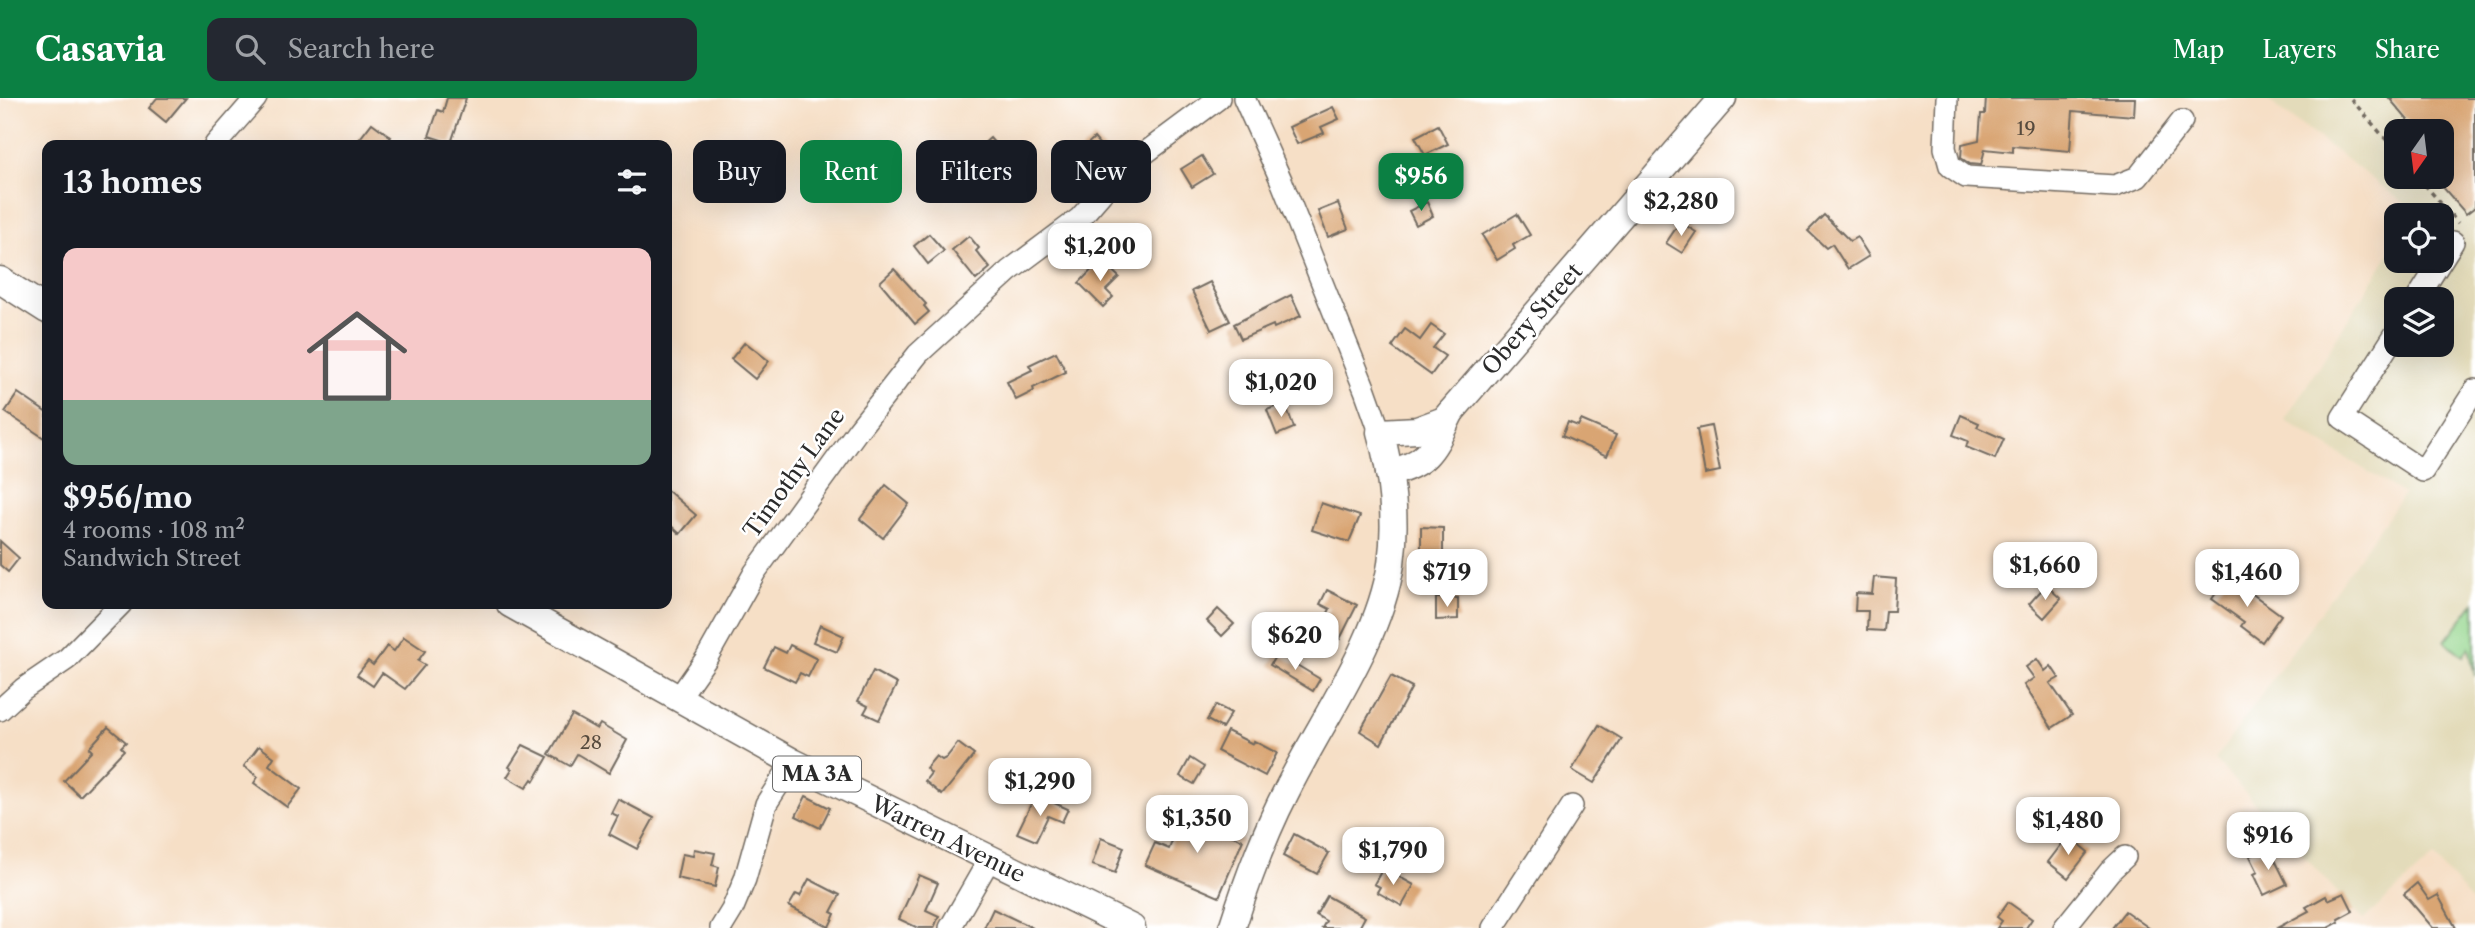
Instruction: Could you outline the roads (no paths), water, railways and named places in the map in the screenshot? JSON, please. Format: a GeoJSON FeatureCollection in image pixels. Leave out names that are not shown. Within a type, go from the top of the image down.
{"type":"FeatureCollection","features":[{"type":"Feature","properties":{"kind":"main road","name":"Obery Street"},"geometry":{"type":"LineString","coordinates":[[1380,432],[1425,428],[1444,420],[1723,98]]}},
{"type":"Feature","properties":{"kind":"main road"},"geometry":{"type":"LineString","coordinates":[[0,280],[42,307]]}},
{"type":"Feature","properties":{"kind":"main road","name":"Obery Street"},"geometry":{"type":"LineString","coordinates":[[1389,473],[1419,463],[1431,451],[1451,412]]}},
{"type":"Feature","properties":{"kind":"main road"},"geometry":{"type":"LineString","coordinates":[[1232,928],[1259,852],[1286,790],[1341,690],[1378,610],[1389,573],[1393,545],[1389,473],[1380,432]]}},
{"type":"Feature","properties":{"kind":"main road","name":"Warren Avenue"},"geometry":{"type":"LineString","coordinates":[[519,609],[793,762],[1132,928]]}},
{"type":"Feature","properties":{"kind":"street"},"geometry":{"type":"LineString","coordinates":[[219,140],[256,98]]}},
{"type":"Feature","properties":{"kind":"street","name":"Timothy Lane"},"geometry":{"type":"LineString","coordinates":[[678,699],[706,659],[755,572],[828,470],[918,354],[1026,257],[1080,218],[1114,179],[1133,162],[1219,98]]}},
{"type":"Feature","properties":{"kind":"street"},"geometry":{"type":"LineString","coordinates":[[1244,98],[1281,180],[1380,432]]}},
{"type":"Feature","properties":{"kind":"street"},"geometry":{"type":"LineString","coordinates":[[1947,98],[1945,148],[1950,166],[1966,177],[2115,186],[2138,177],[2182,121]]}},
{"type":"Feature","properties":{"kind":"street"},"geometry":{"type":"LineString","coordinates":[[2424,287],[2456,233]]}},
{"type":"Feature","properties":{"kind":"street"},"geometry":{"type":"LineString","coordinates":[[2384,352],[2342,418],[2423,471],[2475,390]]}},
{"type":"Feature","properties":{"kind":"street"},"geometry":{"type":"LineString","coordinates":[[0,710],[23,689],[67,659],[116,609]]}},
{"type":"Feature","properties":{"kind":"street"},"geometry":{"type":"LineString","coordinates":[[721,928],[745,879],[766,804],[793,762]]}},
{"type":"Feature","properties":{"kind":"street"},"geometry":{"type":"LineString","coordinates":[[1493,928],[1572,806]]}},
{"type":"Feature","properties":{"kind":"street"},"geometry":{"type":"LineString","coordinates":[[2064,928],[2110,871],[2125,857]]}},
{"type":"Feature","properties":{"kind":"street"},"geometry":{"type":"LineString","coordinates":[[950,928],[989,860]]}}]}
